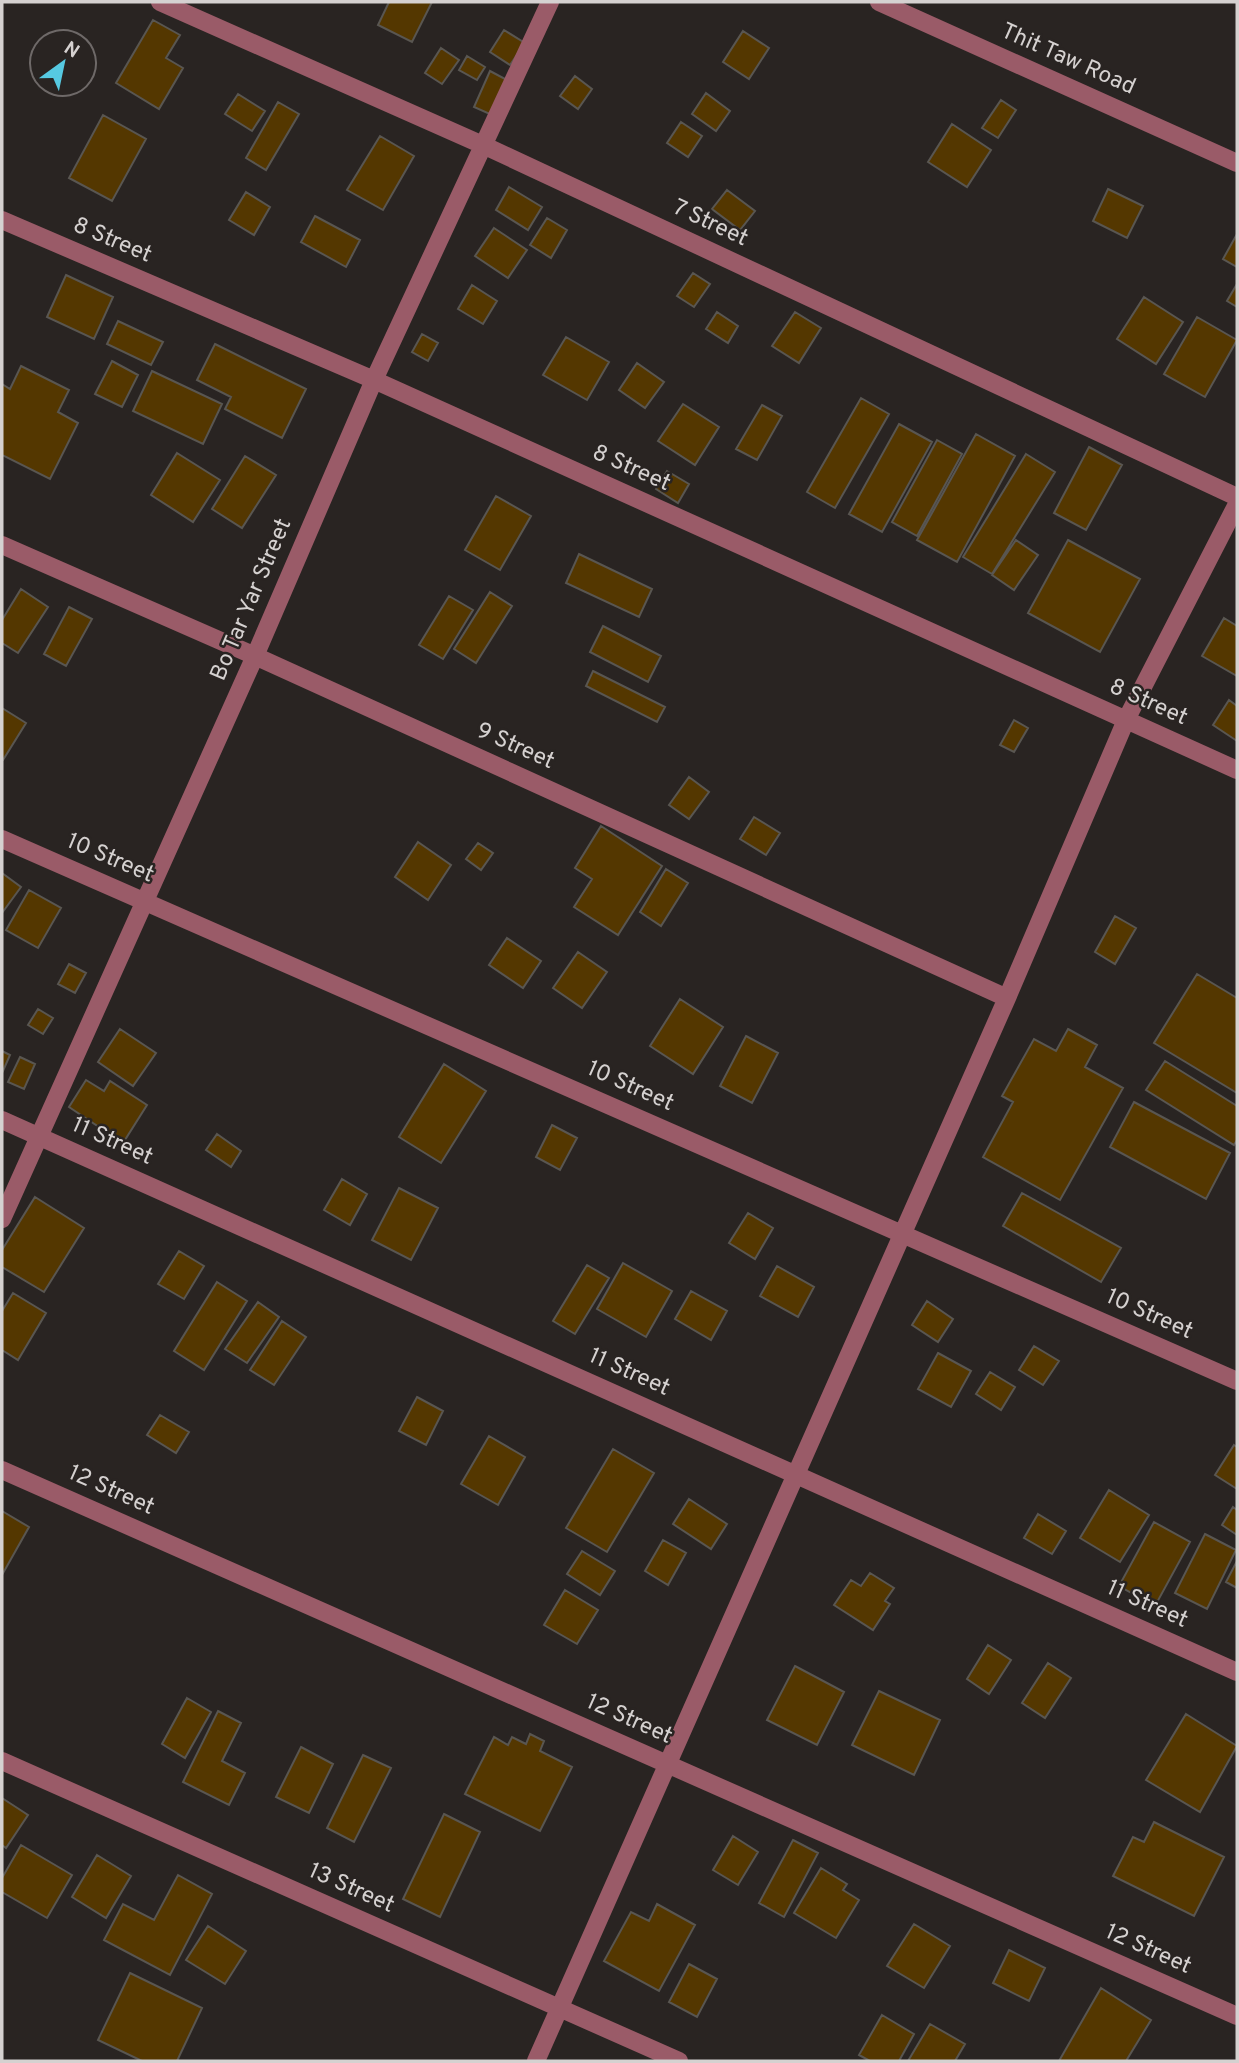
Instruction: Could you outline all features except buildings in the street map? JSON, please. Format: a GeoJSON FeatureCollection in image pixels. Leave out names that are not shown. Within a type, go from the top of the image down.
{"type":"FeatureCollection","features":[{"type":"Feature","properties":{"kind":"street","name":"7 Street"},"geometry":{"type":"LineString","coordinates":[[160,2],[485,146],[1237,497]]}},
{"type":"Feature","properties":{"kind":"street","name":"Bo Tar Yar Street"},"geometry":{"type":"LineString","coordinates":[[2,1219],[255,656],[374,380],[550,2]]}},
{"type":"Feature","properties":{"kind":"street","name":"Thit Taw Road"},"geometry":{"type":"LineString","coordinates":[[879,2],[1237,163]]}},
{"type":"Feature","properties":{"kind":"street","name":"8 Street"},"geometry":{"type":"LineString","coordinates":[[2,220],[374,380],[1237,770]]}},
{"type":"Feature","properties":{"kind":"street"},"geometry":{"type":"LineString","coordinates":[[536,2061],[1007,998],[1126,720],[1237,504]]}},
{"type":"Feature","properties":{"kind":"street","name":"9 Street"},"geometry":{"type":"LineString","coordinates":[[2,545],[255,656],[1007,998]]}},
{"type":"Feature","properties":{"kind":"street","name":"10 Street"},"geometry":{"type":"LineString","coordinates":[[2,838],[1237,1381]]}},
{"type":"Feature","properties":{"kind":"street","name":"11 Street"},"geometry":{"type":"LineString","coordinates":[[2,1120],[1237,1672]]}},
{"type":"Feature","properties":{"kind":"street","name":"12 Street"},"geometry":{"type":"LineString","coordinates":[[2,1470],[1237,2016]]}},
{"type":"Feature","properties":{"kind":"street","name":"13 Street"},"geometry":{"type":"LineString","coordinates":[[2,1761],[679,2061]]}}]}
